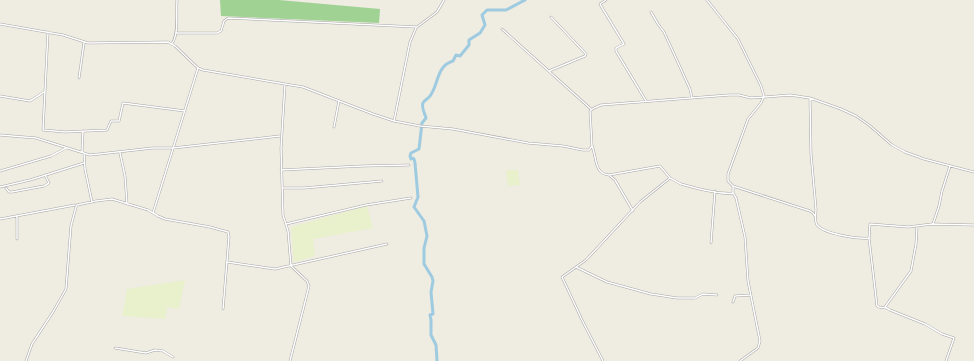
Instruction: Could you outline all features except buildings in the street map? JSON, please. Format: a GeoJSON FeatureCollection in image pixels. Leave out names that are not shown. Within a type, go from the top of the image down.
{"type":"FeatureCollection","features":[{"type":"Feature","properties":{"kind":"street"},"geometry":{"type":"LineString","coordinates":[[172,44],[176,33],[177,0]]}},
{"type":"Feature","properties":{"kind":"street"},"geometry":{"type":"LineString","coordinates":[[394,121],[410,42],[417,27],[437,12],[444,0]]}},
{"type":"Feature","properties":{"kind":"street"},"geometry":{"type":"LineString","coordinates":[[606,0],[600,4],[600,6],[624,44],[616,48],[616,51],[646,101]]}},
{"type":"Feature","properties":{"kind":"street"},"geometry":{"type":"LineString","coordinates":[[707,0],[738,39],[764,94],[764,98],[748,119],[728,174],[728,180],[733,186],[810,211],[814,213],[815,216]]}},
{"type":"Feature","properties":{"kind":"street"},"geometry":{"type":"LineString","coordinates":[[651,12],[664,32],[690,89],[692,98]]}},
{"type":"Feature","properties":{"kind":"street"},"geometry":{"type":"LineString","coordinates":[[549,71],[585,56],[586,54],[551,17]]}},
{"type":"Feature","properties":{"kind":"street"},"geometry":{"type":"LineString","coordinates":[[176,33],[217,33],[221,31],[224,20],[228,18],[417,27]]}},
{"type":"Feature","properties":{"kind":"street"},"geometry":{"type":"LineString","coordinates":[[0,24],[63,34],[84,43],[92,44],[166,42],[172,44],[198,68],[208,72],[303,87],[394,121],[420,126],[453,129],[528,143],[563,146],[583,150],[589,150],[592,146]]}},
{"type":"Feature","properties":{"kind":"street"},"geometry":{"type":"LineString","coordinates":[[502,29],[591,109]]}},
{"type":"Feature","properties":{"kind":"street"},"geometry":{"type":"LineString","coordinates":[[48,32],[42,130],[65,132],[108,130],[112,121],[119,121],[123,103],[185,111]]}},
{"type":"Feature","properties":{"kind":"street"},"geometry":{"type":"LineString","coordinates":[[79,78],[84,43]]}},
{"type":"Feature","properties":{"kind":"street"},"geometry":{"type":"LineString","coordinates":[[153,213],[198,68]]}},
{"type":"Feature","properties":{"kind":"street"},"geometry":{"type":"LineString","coordinates":[[285,84],[281,136],[284,215],[291,266],[307,281],[309,286],[290,361]]}},
{"type":"Feature","properties":{"kind":"street"},"geometry":{"type":"LineString","coordinates":[[0,96],[30,101],[44,92]]}},
{"type":"Feature","properties":{"kind":"street"},"geometry":{"type":"LineString","coordinates":[[733,193],[680,184],[670,178],[660,166],[604,175],[599,171],[592,146],[589,114],[591,109],[604,104],[733,95],[751,98],[790,95],[810,98],[856,116],[892,145],[905,152],[924,159],[974,172]]}},
{"type":"Feature","properties":{"kind":"street"},"geometry":{"type":"LineString","coordinates":[[810,98],[811,154],[816,209],[815,216],[817,225],[824,230],[848,237],[869,238]]}},
{"type":"Feature","properties":{"kind":"street"},"geometry":{"type":"LineString","coordinates":[[334,127],[339,101]]}},
{"type":"Feature","properties":{"kind":"street"},"geometry":{"type":"LineString","coordinates":[[83,131],[84,162],[92,202]]}},
{"type":"Feature","properties":{"kind":"street"},"geometry":{"type":"LineString","coordinates":[[0,135],[36,138],[90,155],[152,148],[173,148],[281,136]]}},
{"type":"Feature","properties":{"kind":"street"},"geometry":{"type":"LineString","coordinates":[[0,171],[51,156],[66,147]]}},
{"type":"Feature","properties":{"kind":"street"},"geometry":{"type":"LineString","coordinates":[[120,152],[125,176],[127,204]]}},
{"type":"Feature","properties":{"kind":"street"},"geometry":{"type":"LineString","coordinates":[[0,187],[45,175],[84,162]]}},
{"type":"Feature","properties":{"kind":"street"},"geometry":{"type":"LineString","coordinates":[[282,170],[409,165]]}},
{"type":"Feature","properties":{"kind":"street"},"geometry":{"type":"LineString","coordinates":[[933,224],[950,166]]}},
{"type":"Feature","properties":{"kind":"street"},"geometry":{"type":"LineString","coordinates":[[6,188],[9,192],[12,192],[44,186],[49,183],[45,175]]}},
{"type":"Feature","properties":{"kind":"street"},"geometry":{"type":"LineString","coordinates":[[609,175],[615,180],[633,211]]}},
{"type":"Feature","properties":{"kind":"street"},"geometry":{"type":"LineString","coordinates":[[603,361],[562,279],[564,275],[592,254],[647,196],[670,178]]}},
{"type":"Feature","properties":{"kind":"street"},"geometry":{"type":"LineString","coordinates":[[283,188],[304,188],[382,181]]}},
{"type":"Feature","properties":{"kind":"street"},"geometry":{"type":"LineString","coordinates":[[733,186],[733,193],[736,198],[745,237],[748,282],[760,344],[758,348],[740,361]]}},
{"type":"Feature","properties":{"kind":"street"},"geometry":{"type":"LineString","coordinates":[[711,242],[715,191]]}},
{"type":"Feature","properties":{"kind":"street"},"geometry":{"type":"LineString","coordinates":[[286,224],[366,205],[411,198]]}},
{"type":"Feature","properties":{"kind":"street"},"geometry":{"type":"LineString","coordinates":[[0,219],[112,199],[148,210],[165,218],[228,232],[229,237],[223,309]]}},
{"type":"Feature","properties":{"kind":"street"},"geometry":{"type":"LineString","coordinates":[[26,361],[32,344],[66,289],[72,226],[77,205]]}},
{"type":"Feature","properties":{"kind":"street"},"geometry":{"type":"LineString","coordinates":[[17,217],[17,239]]}},
{"type":"Feature","properties":{"kind":"street"},"geometry":{"type":"LineString","coordinates":[[946,361],[954,338],[886,308],[879,308],[877,306],[869,238],[869,224],[890,226],[917,226],[933,224],[974,225]]}},
{"type":"Feature","properties":{"kind":"street"},"geometry":{"type":"LineString","coordinates":[[886,308],[885,305],[911,271],[916,244],[917,226]]}},
{"type":"Feature","properties":{"kind":"street"},"geometry":{"type":"LineString","coordinates":[[227,262],[275,269],[387,244]]}},
{"type":"Feature","properties":{"kind":"street"},"geometry":{"type":"LineString","coordinates":[[576,267],[607,282],[651,294],[677,298],[696,298],[703,294],[717,295]]}},
{"type":"Feature","properties":{"kind":"street"},"geometry":{"type":"LineString","coordinates":[[733,302],[734,296],[750,295]]}},
{"type":"Feature","properties":{"kind":"street"},"geometry":{"type":"LineString","coordinates":[[115,348],[146,353],[155,350],[163,351],[173,357]]}},
{"type":"Feature","properties":{"kind":"green space"},"geometry":{"type":"Polygon","coordinates":[[[220,0],[279,0],[380,9],[379,23],[221,16],[220,0]]]}},
{"type":"Feature","properties":{"kind":"green space"},"geometry":{"type":"Polygon","coordinates":[[[506,170],[518,170],[520,185],[508,186],[506,170]]]}},
{"type":"Feature","properties":{"kind":"green space"},"geometry":{"type":"Polygon","coordinates":[[[367,206],[373,228],[313,239],[315,256],[294,262],[291,227],[367,206]]]}},
{"type":"Feature","properties":{"kind":"green space"},"geometry":{"type":"Polygon","coordinates":[[[185,280],[179,309],[167,307],[165,319],[122,316],[127,289],[185,280]]]}},
{"type":"Feature","properties":{"kind":"waterway"},"geometry":{"type":"LineString","coordinates":[[437,361],[436,345],[431,335],[430,315],[433,314],[431,292],[433,281],[424,264],[424,248],[427,236],[424,221],[414,207],[418,197],[415,163],[414,159],[411,159],[410,156],[411,153],[419,149],[422,123],[426,118],[423,108],[424,102],[433,91],[438,76],[444,67],[453,61],[456,55],[460,56],[469,45],[469,40],[480,33],[485,25],[482,15],[487,10],[506,10],[525,0]]}}]}
